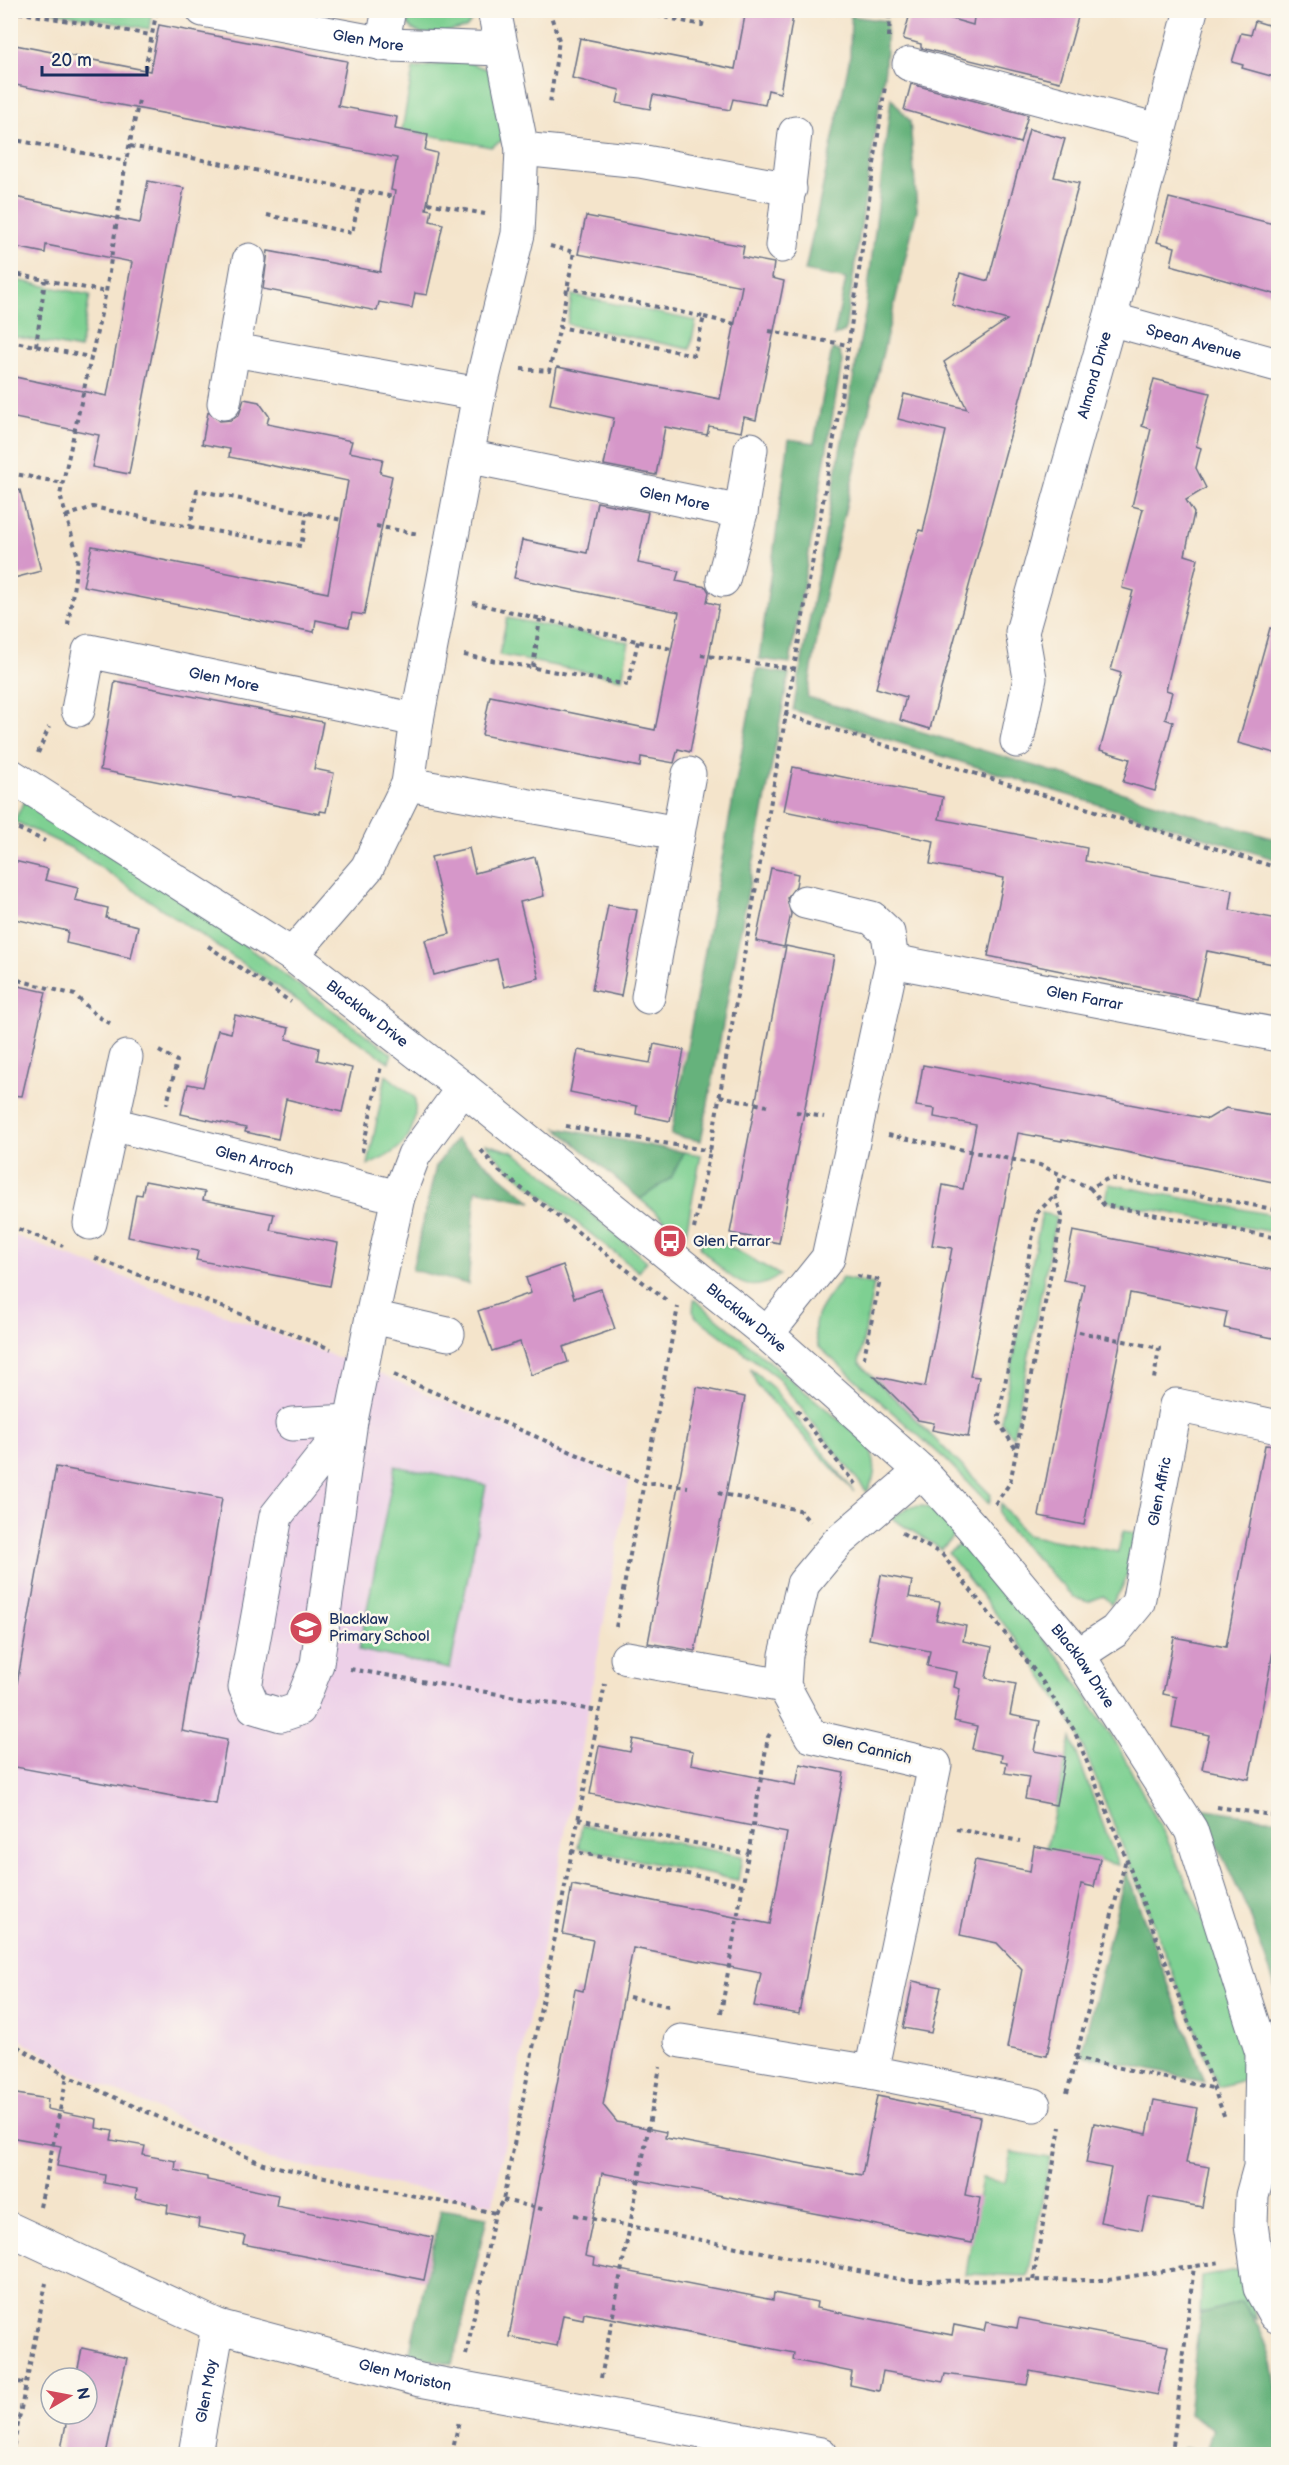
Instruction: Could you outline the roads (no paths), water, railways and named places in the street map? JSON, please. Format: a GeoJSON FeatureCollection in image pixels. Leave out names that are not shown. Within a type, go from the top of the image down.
{"type":"FeatureCollection","features":[{"type":"Feature","properties":{"kind":"street","name":"Glen More"},"geometry":{"type":"LineString","coordinates":[[203,10],[382,44],[500,49]]}},
{"type":"Feature","properties":{"kind":"street"},"geometry":{"type":"LineString","coordinates":[[382,44],[388,10]]}},
{"type":"Feature","properties":{"kind":"street"},"geometry":{"type":"LineString","coordinates":[[292,955],[367,868],[408,784],[417,720],[478,394],[518,234],[533,150],[500,49],[494,10]]}},
{"type":"Feature","properties":{"kind":"street","name":"Almond Drive"},"geometry":{"type":"LineString","coordinates":[[1017,741],[1030,678],[1022,632],[1110,319],[1191,10]]}},
{"type":"Feature","properties":{"kind":"street"},"geometry":{"type":"LineString","coordinates":[[899,51],[1158,130]]}},
{"type":"Feature","properties":{"kind":"street"},"geometry":{"type":"LineString","coordinates":[[782,246],[795,134]]}},
{"type":"Feature","properties":{"kind":"street"},"geometry":{"type":"LineString","coordinates":[[533,150],[640,161],[790,189]]}},
{"type":"Feature","properties":{"kind":"street"},"geometry":{"type":"LineString","coordinates":[[224,403],[249,260]]}},
{"type":"Feature","properties":{"kind":"street","name":"Spean Avenue"},"geometry":{"type":"LineString","coordinates":[[1110,319],[1278,365]]}},
{"type":"Feature","properties":{"kind":"street"},"geometry":{"type":"LineString","coordinates":[[234,350],[478,394]]}},
{"type":"Feature","properties":{"kind":"street"},"geometry":{"type":"LineString","coordinates":[[723,580],[741,512],[751,449]]}},
{"type":"Feature","properties":{"kind":"street","name":"Glen More"},"geometry":{"type":"LineString","coordinates":[[467,456],[741,512]]}},
{"type":"Feature","properties":{"kind":"street","name":"Glen More"},"geometry":{"type":"LineString","coordinates":[[65,716],[89,651],[417,720]]}},
{"type":"Feature","properties":{"kind":"street"},"geometry":{"type":"LineString","coordinates":[[648,997],[689,774]]}},
{"type":"Feature","properties":{"kind":"street","name":"Blacklaw Drive"},"geometry":{"type":"LineString","coordinates":[[18,779],[292,955],[454,1099],[521,1135],[767,1334],[921,1470],[971,1526],[1078,1655],[1191,1830],[1270,2063],[1269,2160],[1252,2196],[1251,2224],[1260,2288],[1277,2321]]}},
{"type":"Feature","properties":{"kind":"street"},"geometry":{"type":"LineString","coordinates":[[408,784],[678,833]]}},
{"type":"Feature","properties":{"kind":"street"},"geometry":{"type":"LineString","coordinates":[[767,1334],[828,1258],[892,961],[888,933],[872,918],[805,902]]}},
{"type":"Feature","properties":{"kind":"street","name":"Glen Farrar"},"geometry":{"type":"LineString","coordinates":[[892,961],[1278,1035]]}},
{"type":"Feature","properties":{"kind":"street"},"geometry":{"type":"LineString","coordinates":[[90,1223],[126,1057]]}},
{"type":"Feature","properties":{"kind":"street"},"geometry":{"type":"LineString","coordinates":[[351,1421],[276,1516],[245,1687],[254,1707],[280,1715],[299,1709],[317,1664],[351,1421],[398,1197],[414,1155],[454,1099]]}},
{"type":"Feature","properties":{"kind":"street","name":"Glen Arroch"},"geometry":{"type":"LineString","coordinates":[[112,1124],[398,1197]]}},
{"type":"Feature","properties":{"kind":"street"},"geometry":{"type":"LineString","coordinates":[[372,1317],[448,1334]]}},
{"type":"Feature","properties":{"kind":"street","name":"Glen Affric"},"geometry":{"type":"LineString","coordinates":[[1078,1655],[1115,1631],[1138,1603],[1176,1405],[1278,1427]]}},
{"type":"Feature","properties":{"kind":"street"},"geometry":{"type":"LineString","coordinates":[[292,1424],[351,1421]]}},
{"type":"Feature","properties":{"kind":"street"},"geometry":{"type":"LineString","coordinates":[[616,1655],[788,1695],[786,1655],[803,1584],[834,1546],[921,1470]]}},
{"type":"Feature","properties":{"kind":"street","name":"Glen Cannich"},"geometry":{"type":"LineString","coordinates":[[788,1695],[811,1736],[935,1765],[871,2072]]}},
{"type":"Feature","properties":{"kind":"street"},"geometry":{"type":"LineString","coordinates":[[671,2039],[1049,2103]]}},
{"type":"Feature","properties":{"kind":"street","name":"Glen Moriston"},"geometry":{"type":"LineString","coordinates":[[32,2239],[218,2326],[420,2380],[460,2385],[821,2454]]}},
{"type":"Feature","properties":{"kind":"street","name":"Glen Moy"},"geometry":{"type":"LineString","coordinates":[[195,2454],[218,2326]]}},
{"type":"Feature","properties":{"kind":"place","name":"Glen Farrar"},"geometry":{"type":"Point","coordinates":[670,1241]}},
{"type":"Feature","properties":{"kind":"place","name":"Blacklaw Primary School"},"geometry":{"type":"Point","coordinates":[306,1628]}}]}
